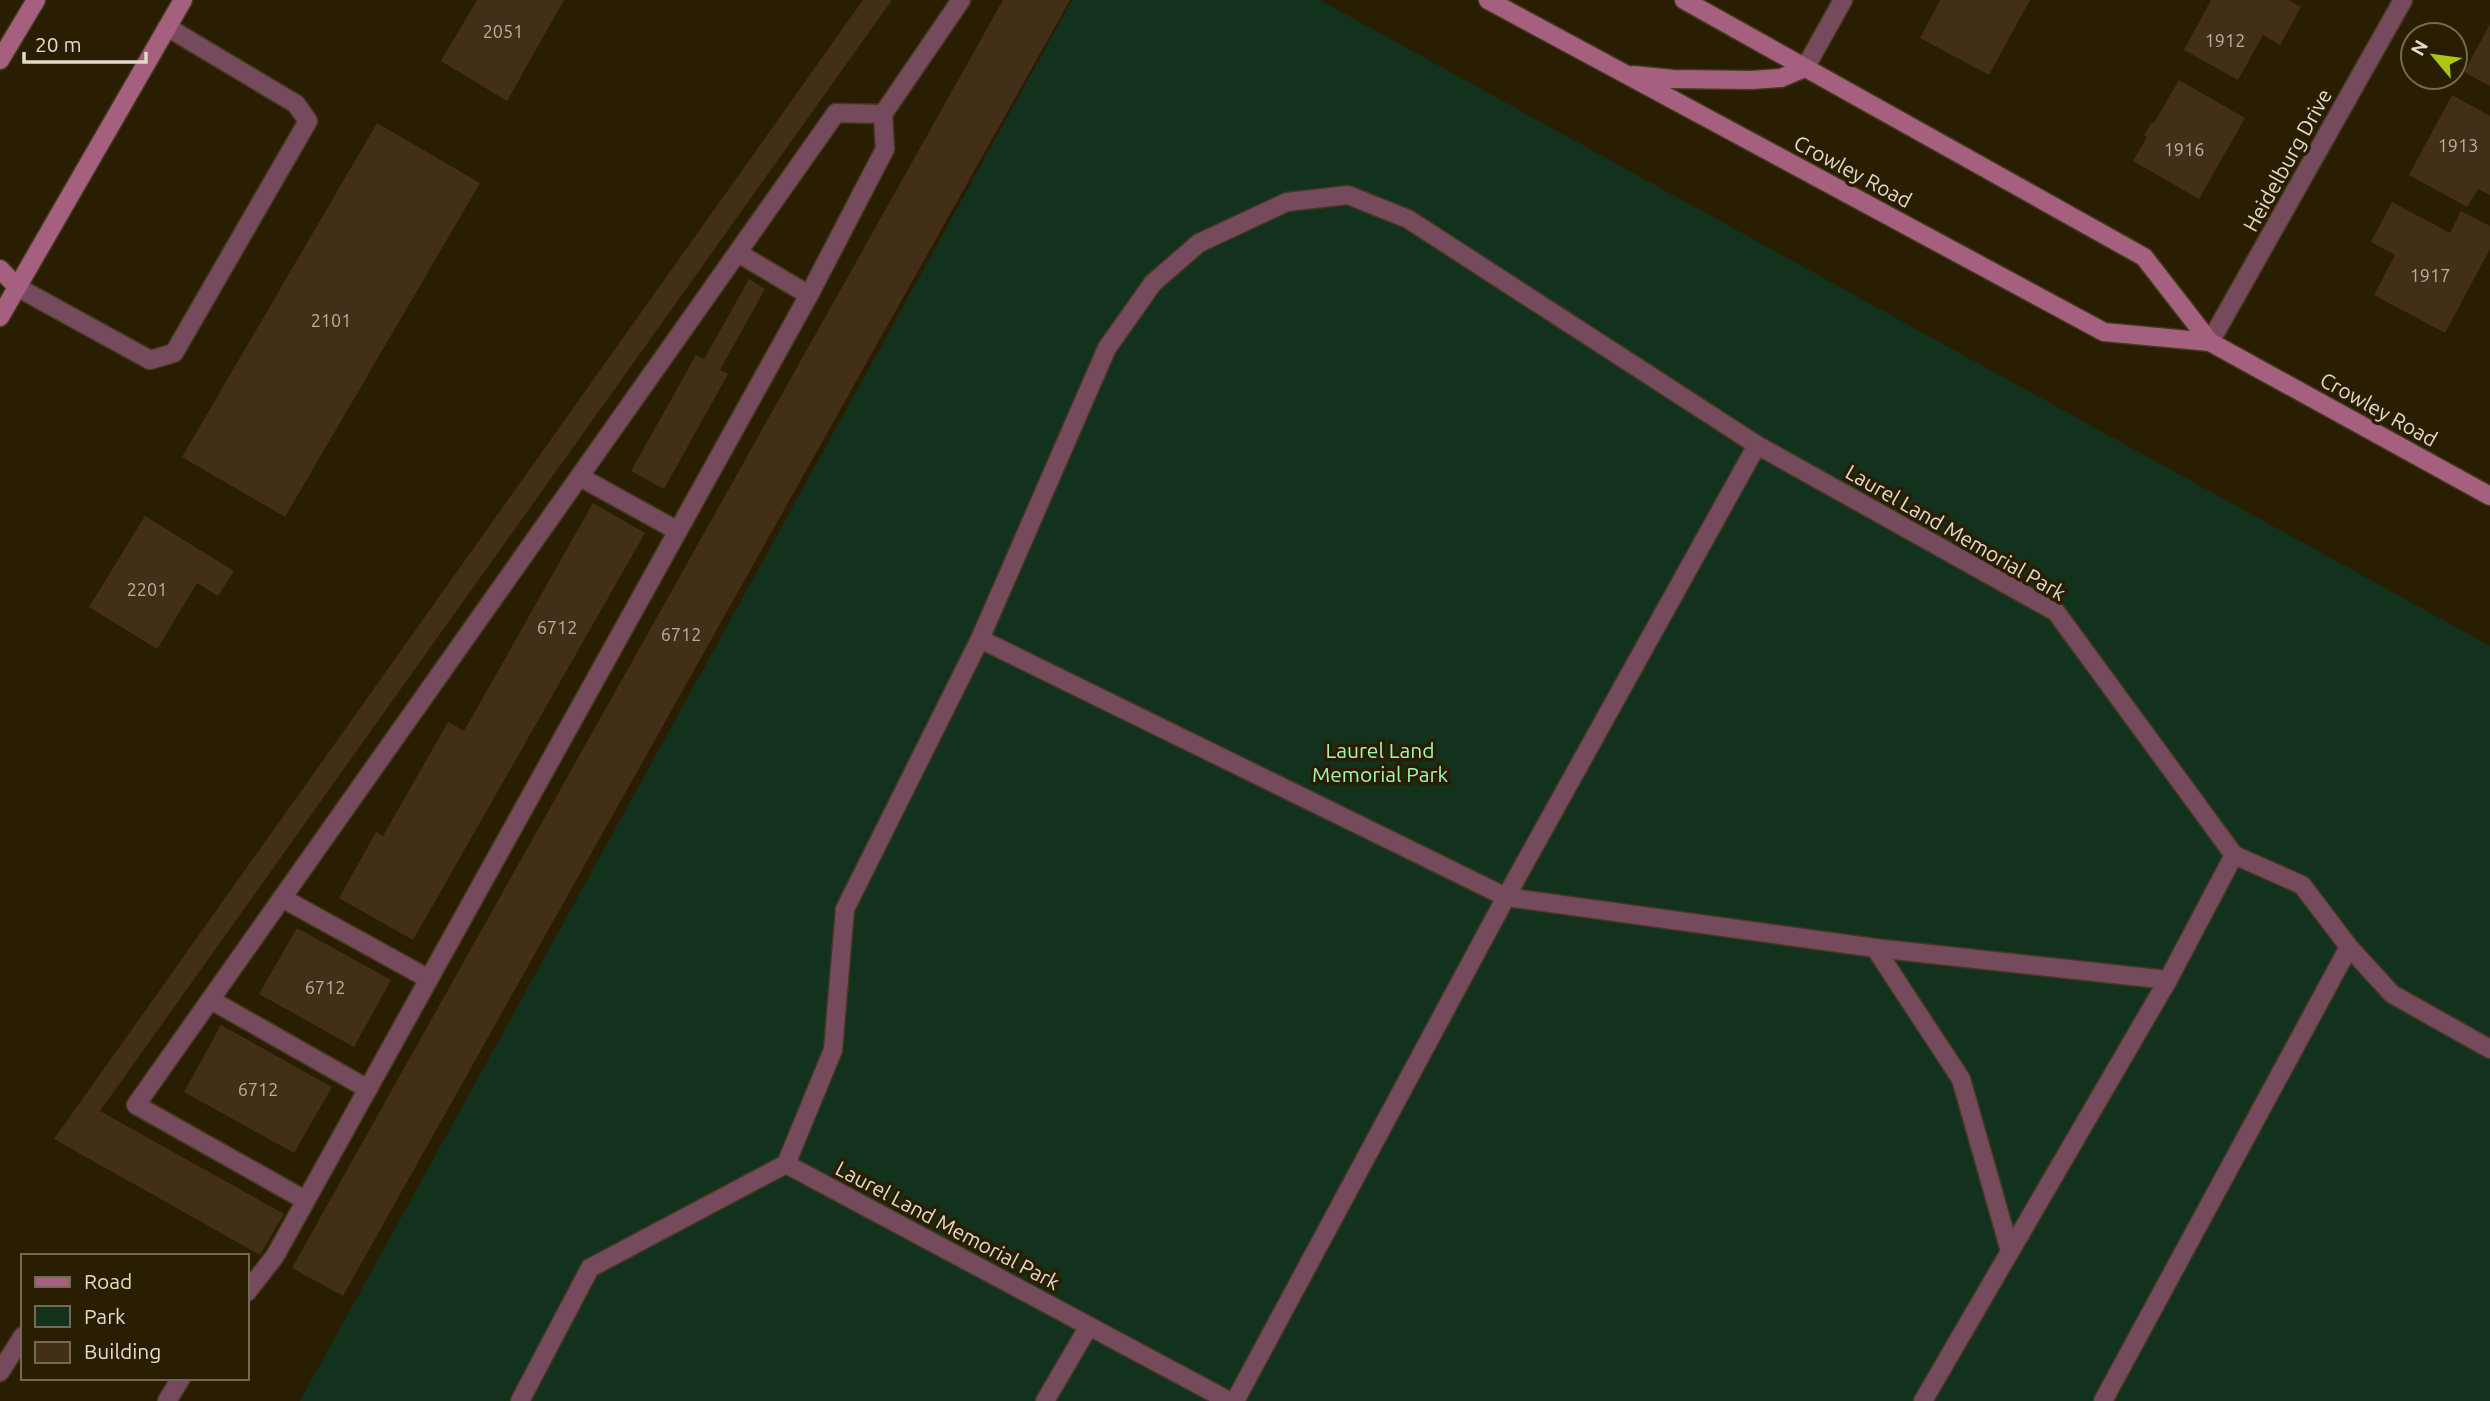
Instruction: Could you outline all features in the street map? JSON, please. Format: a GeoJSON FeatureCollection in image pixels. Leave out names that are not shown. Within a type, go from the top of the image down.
{"type":"FeatureCollection","features":[{"type":"Feature","properties":{"kind":"main road"},"geometry":{"type":"LineString","coordinates":[[0,60],[36,0]]}},
{"type":"Feature","properties":{"kind":"main road"},"geometry":{"type":"LineString","coordinates":[[0,317],[183,0]]}},
{"type":"Feature","properties":{"kind":"main road","name":"Crowley Road"},"geometry":{"type":"LineString","coordinates":[[1488,0],[2104,332],[2210,342]]}},
{"type":"Feature","properties":{"kind":"main road","name":"Crowley Road"},"geometry":{"type":"LineString","coordinates":[[1684,0],[2144,257],[2210,342],[2490,496]]}},
{"type":"Feature","properties":{"kind":"main road"},"geometry":{"type":"LineString","coordinates":[[1623,73],[1673,79],[1752,80],[1781,78],[1805,68]]}},
{"type":"Feature","properties":{"kind":"main road"},"geometry":{"type":"LineString","coordinates":[[0,269],[17,287]]}},
{"type":"Feature","properties":{"kind":"street"},"geometry":{"type":"LineString","coordinates":[[248,1291],[275,1256],[809,295],[885,149],[883,114],[961,0]]}},
{"type":"Feature","properties":{"kind":"street"},"geometry":{"type":"LineString","coordinates":[[1805,68],[1843,0]]}},
{"type":"Feature","properties":{"kind":"street","name":"Heidelburg Drive"},"geometry":{"type":"LineString","coordinates":[[2210,342],[2403,0]]}},
{"type":"Feature","properties":{"kind":"street"},"geometry":{"type":"LineString","coordinates":[[17,287],[150,360],[174,354],[308,121],[296,104],[167,27]]}},
{"type":"Feature","properties":{"kind":"street"},"geometry":{"type":"LineString","coordinates":[[305,1200],[136,1105],[836,113],[883,114]]}},
{"type":"Feature","properties":{"kind":"street","name":"Laurel Land Memorial Park"},"geometry":{"type":"LineString","coordinates":[[1230,1401],[786,1164],[833,1049],[845,909],[980,639],[1107,348],[1153,283],[1199,243],[1287,202],[1348,195],[1408,219],[1756,446],[2056,612],[2234,855],[2302,886],[2349,947],[2392,994],[2490,1049]]}},
{"type":"Feature","properties":{"kind":"street"},"geometry":{"type":"LineString","coordinates":[[738,253],[809,295]]}},
{"type":"Feature","properties":{"kind":"street"},"geometry":{"type":"LineString","coordinates":[[1235,1401],[1506,898],[1756,446]]}},
{"type":"Feature","properties":{"kind":"street"},"geometry":{"type":"LineString","coordinates":[[580,477],[678,531]]}},
{"type":"Feature","properties":{"kind":"street"},"geometry":{"type":"LineString","coordinates":[[980,639],[1506,898],[1875,948],[2168,980]]}},
{"type":"Feature","properties":{"kind":"street"},"geometry":{"type":"LineString","coordinates":[[1923,1401],[2168,980],[2234,855]]}},
{"type":"Feature","properties":{"kind":"street"},"geometry":{"type":"LineString","coordinates":[[282,898],[429,979]]}},
{"type":"Feature","properties":{"kind":"street"},"geometry":{"type":"LineString","coordinates":[[2103,1401],[2349,947]]}},
{"type":"Feature","properties":{"kind":"street"},"geometry":{"type":"LineString","coordinates":[[1875,948],[1961,1079],[2010,1251]]}},
{"type":"Feature","properties":{"kind":"street"},"geometry":{"type":"LineString","coordinates":[[211,1000],[368,1088]]}},
{"type":"Feature","properties":{"kind":"street"},"geometry":{"type":"LineString","coordinates":[[520,1401],[590,1268],[786,1164]]}},
{"type":"Feature","properties":{"kind":"street"},"geometry":{"type":"LineString","coordinates":[[1045,1401],[1089,1326]]}},
{"type":"Feature","properties":{"kind":"street"},"geometry":{"type":"LineString","coordinates":[[0,1372],[21,1339]]}},
{"type":"Feature","properties":{"kind":"street"},"geometry":{"type":"LineString","coordinates":[[167,1401],[180,1380]]}},
{"type":"Feature","properties":{"kind":"green space","name":"Laurel Land Memorial Park"},"geometry":{"type":"Polygon","coordinates":[[[1072,0],[1320,0],[2490,646],[2490,1401],[300,1401],[1072,0]]]}},
{"type":"Feature","properties":{"kind":"building"},"geometry":{"type":"Polygon","coordinates":[[[477,0],[564,0],[507,101],[441,61],[477,0]]]}},
{"type":"Feature","properties":{"kind":"building"},"geometry":{"type":"Polygon","coordinates":[[[863,0],[892,0],[100,1111],[284,1214],[260,1255],[54,1139],[863,0]]]}},
{"type":"Feature","properties":{"kind":"building"},"geometry":{"type":"Polygon","coordinates":[[[1003,0],[1070,0],[343,1296],[292,1268],[1003,0]]]}},
{"type":"Feature","properties":{"kind":"building"},"geometry":{"type":"Polygon","coordinates":[[[1940,0],[2030,0],[1989,75],[1920,38],[1940,0]]]}},
{"type":"Feature","properties":{"kind":"building"},"geometry":{"type":"Polygon","coordinates":[[[2211,0],[2288,0],[2301,7],[2280,45],[2263,35],[2238,80],[2184,50],[2211,0]]]}},
{"type":"Feature","properties":{"kind":"building"},"geometry":{"type":"Polygon","coordinates":[[[2490,24],[2490,86],[2469,75],[2469,63],[2490,24]]]}},
{"type":"Feature","properties":{"kind":"building"},"geometry":{"type":"Polygon","coordinates":[[[2179,80],[2245,118],[2199,199],[2133,161],[2147,137],[2144,135],[2179,80]]]}},
{"type":"Feature","properties":{"kind":"building"},"geometry":{"type":"Polygon","coordinates":[[[2452,95],[2490,116],[2490,195],[2478,189],[2467,207],[2409,175],[2452,95]]]}},
{"type":"Feature","properties":{"kind":"building"},"geometry":{"type":"Polygon","coordinates":[[[377,123],[480,183],[285,517],[182,457],[377,123]]]}},
{"type":"Feature","properties":{"kind":"building"},"geometry":{"type":"Polygon","coordinates":[[[2392,202],[2450,233],[2461,211],[2490,226],[2490,249],[2445,333],[2374,295],[2395,255],[2371,242],[2392,202]]]}},
{"type":"Feature","properties":{"kind":"building"},"geometry":{"type":"Polygon","coordinates":[[[749,279],[765,289],[720,370],[728,374],[664,489],[631,471],[696,355],[704,359],[749,279]]]}},
{"type":"Feature","properties":{"kind":"building"},"geometry":{"type":"Polygon","coordinates":[[[593,503],[645,533],[413,940],[339,898],[376,832],[383,836],[448,722],[464,731],[593,503]]]}},
{"type":"Feature","properties":{"kind":"building"},"geometry":{"type":"Polygon","coordinates":[[[145,516],[234,571],[218,596],[197,583],[157,649],[89,607],[145,516]]]}},
{"type":"Feature","properties":{"kind":"building"},"geometry":{"type":"Polygon","coordinates":[[[297,928],[391,980],[354,1047],[259,994],[297,928]]]}},
{"type":"Feature","properties":{"kind":"building"},"geometry":{"type":"Polygon","coordinates":[[[221,1025],[332,1087],[294,1153],[184,1092],[221,1025]]]}}]}
